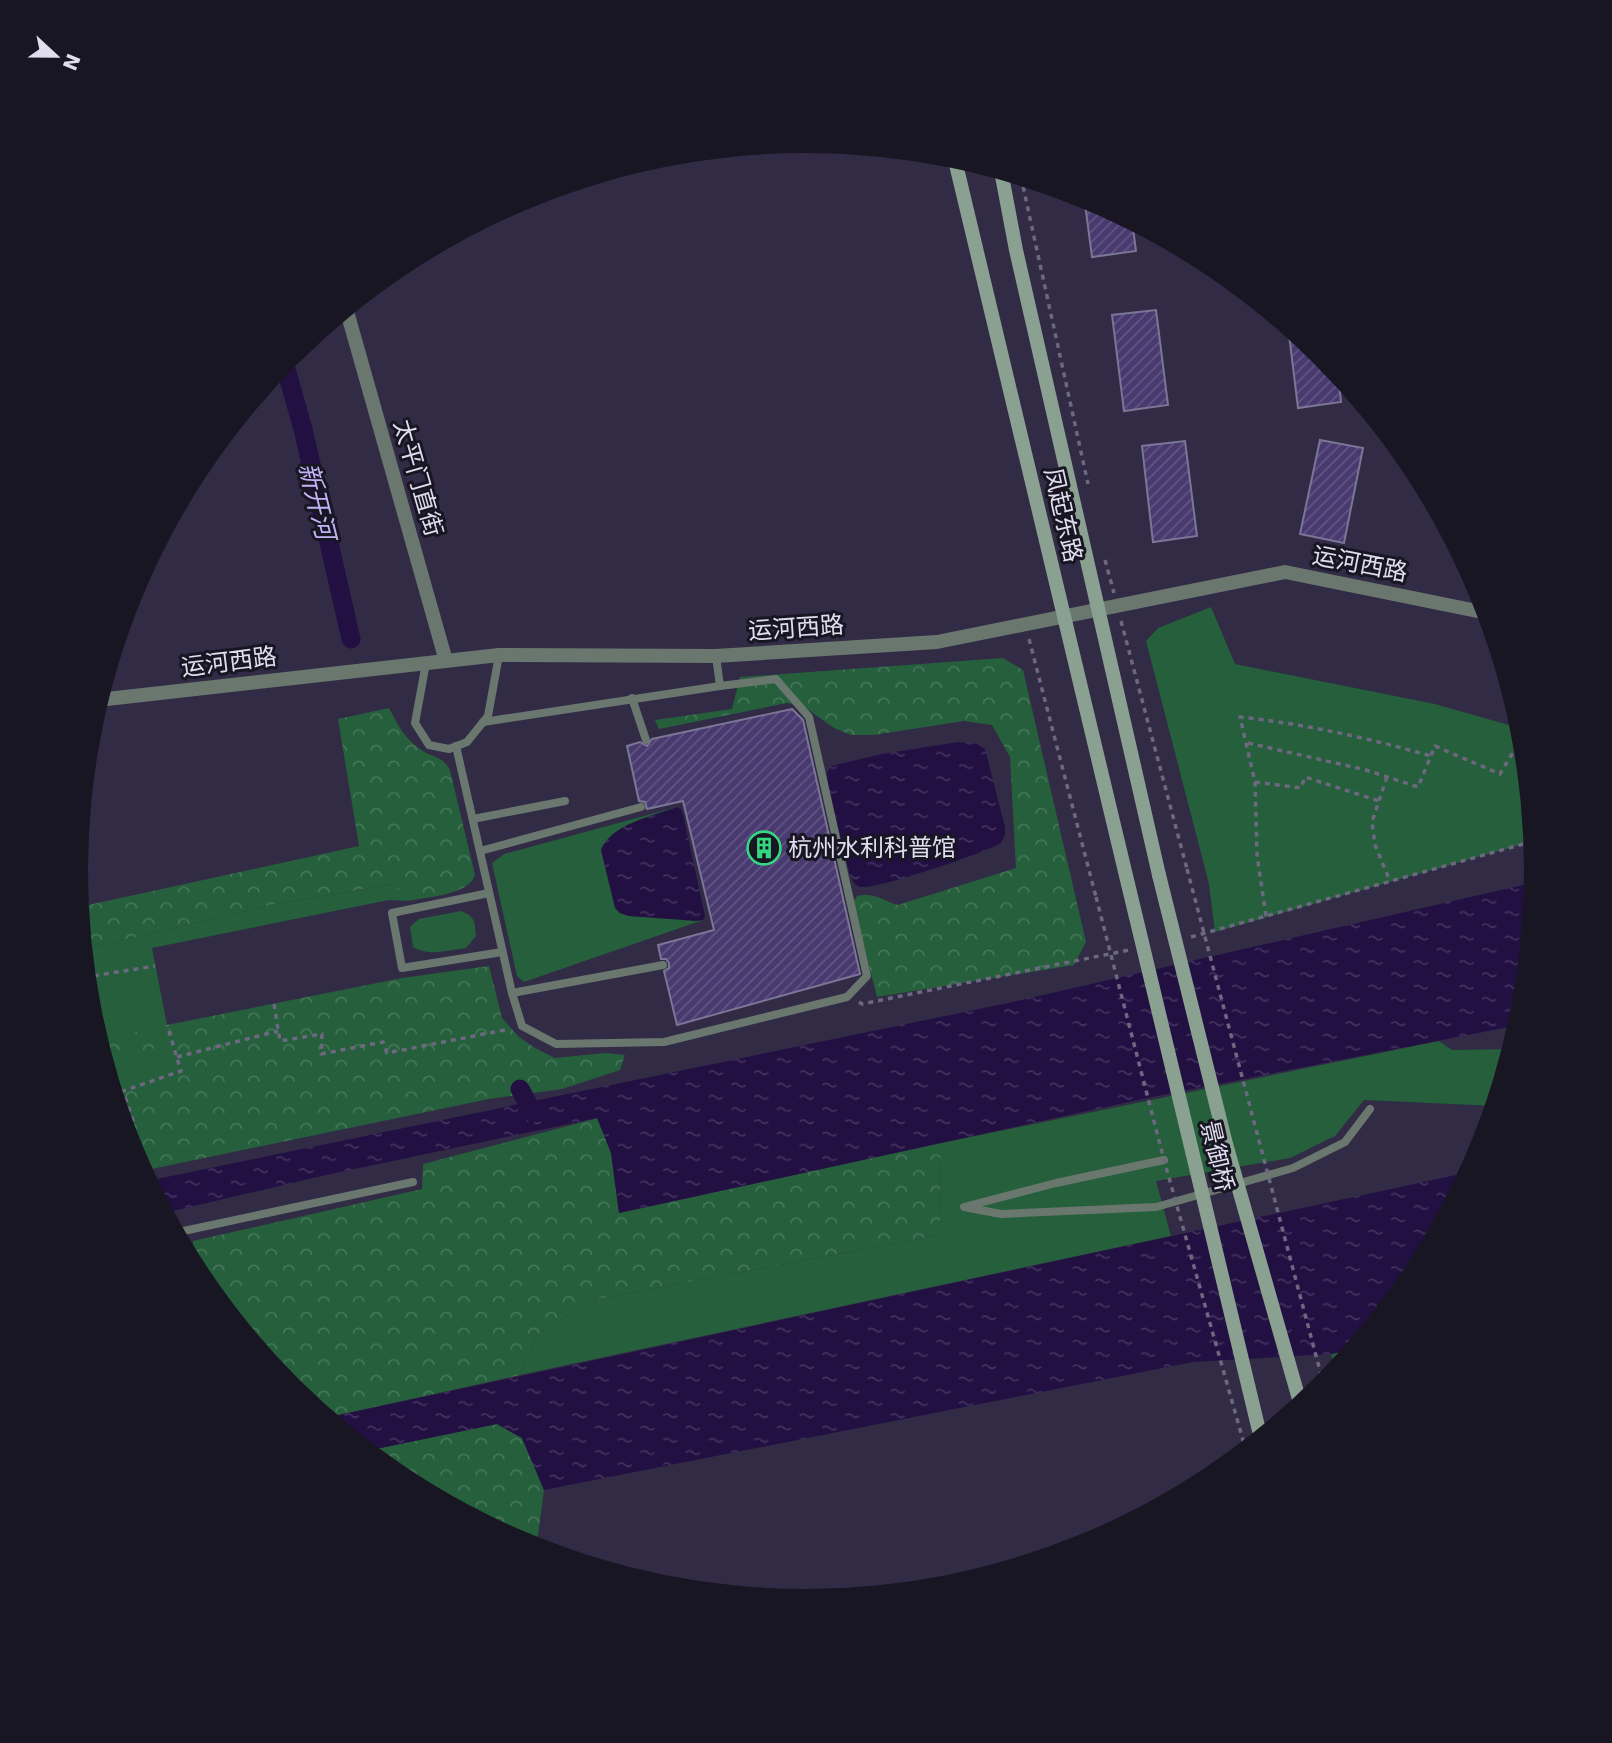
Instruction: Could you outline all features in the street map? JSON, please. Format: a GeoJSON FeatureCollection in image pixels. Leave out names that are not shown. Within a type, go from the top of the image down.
{"type":"FeatureCollection","features":[{"type":"Feature","properties":{"kind":"main road","name":"凤起东路"},"geometry":{"type":"LineString","coordinates":[[957,169],[1128,884]]}},
{"type":"Feature","properties":{"kind":"main road","name":"凤起东路"},"geometry":{"type":"LineString","coordinates":[[1003,180],[1016,250],[1159,875]]}},
{"type":"Feature","properties":{"kind":"main road","name":"景御桥"},"geometry":{"type":"LineString","coordinates":[[1159,875],[1226,1144],[1298,1395]]}},
{"type":"Feature","properties":{"kind":"main road","name":"景御桥"},"geometry":{"type":"LineString","coordinates":[[1128,884],[1259,1429]]}},
{"type":"Feature","properties":{"kind":"street","name":"太平门直街"},"geometry":{"type":"LineString","coordinates":[[349,317],[446,661]]}},
{"type":"Feature","properties":{"kind":"street","name":"运河西路"},"geometry":{"type":"LineString","coordinates":[[109,700],[499,655],[716,656],[937,642],[1285,572],[1475,610]]}},
{"type":"Feature","properties":{"kind":"lane"},"geometry":{"type":"LineString","coordinates":[[426,663],[415,723],[429,745],[449,749],[467,742],[488,716],[499,655]]}},
{"type":"Feature","properties":{"kind":"lane"},"geometry":{"type":"LineString","coordinates":[[716,656],[720,686]]}},
{"type":"Feature","properties":{"kind":"lane"},"geometry":{"type":"LineString","coordinates":[[457,746],[502,952],[522,1026],[556,1044],[664,1042],[848,997],[867,975],[809,717],[776,679],[632,698],[483,722]]}},
{"type":"Feature","properties":{"kind":"lane"},"geometry":{"type":"LineString","coordinates":[[632,698],[646,740]]}},
{"type":"Feature","properties":{"kind":"lane"},"geometry":{"type":"LineString","coordinates":[[473,819],[565,801]]}},
{"type":"Feature","properties":{"kind":"lane"},"geometry":{"type":"LineString","coordinates":[[480,850],[641,807]]}},
{"type":"Feature","properties":{"kind":"lane"},"geometry":{"type":"LineString","coordinates":[[489,893],[392,914],[402,968],[502,952]]}},
{"type":"Feature","properties":{"kind":"lane"},"geometry":{"type":"LineString","coordinates":[[512,993],[663,965]]}},
{"type":"Feature","properties":{"kind":"lane"},"geometry":{"type":"LineString","coordinates":[[1164,1160],[1056,1183],[964,1207],[1001,1214],[1156,1207],[1293,1168],[1345,1142],[1370,1109]]}},
{"type":"Feature","properties":{"kind":"lane"},"geometry":{"type":"LineString","coordinates":[[184,1231],[413,1182]]}},
{"type":"Feature","properties":{"kind":"path"},"geometry":{"type":"LineString","coordinates":[[1023,187],[1088,488]]}},
{"type":"Feature","properties":{"kind":"path"},"geometry":{"type":"LineString","coordinates":[[1104,554],[1321,1373]]}},
{"type":"Feature","properties":{"kind":"path"},"geometry":{"type":"LineString","coordinates":[[1025,623],[1164,1160],[1243,1442]]}},
{"type":"Feature","properties":{"kind":"path"},"geometry":{"type":"LineString","coordinates":[[1266,917],[1257,855],[1255,782],[1240,716],[1322,729],[1431,756]]}},
{"type":"Feature","properties":{"kind":"path"},"geometry":{"type":"LineString","coordinates":[[1248,743],[1366,770],[1418,787],[1435,746],[1500,774],[1514,751]]}},
{"type":"Feature","properties":{"kind":"path"},"geometry":{"type":"LineString","coordinates":[[1255,782],[1301,788],[1305,777],[1379,801]]}},
{"type":"Feature","properties":{"kind":"path"},"geometry":{"type":"LineString","coordinates":[[1387,777],[1372,822],[1375,845],[1390,882]]}},
{"type":"Feature","properties":{"kind":"path"},"geometry":{"type":"LineString","coordinates":[[1189,937],[1523,844]]}},
{"type":"Feature","properties":{"kind":"path"},"geometry":{"type":"LineString","coordinates":[[848,997],[862,1004],[1138,948]]}},
{"type":"Feature","properties":{"kind":"path"},"geometry":{"type":"LineString","coordinates":[[96,975],[155,966]]}},
{"type":"Feature","properties":{"kind":"path"},"geometry":{"type":"LineString","coordinates":[[274,1004],[280,1041],[322,1034],[321,1054],[383,1042],[387,1053],[522,1026]]}},
{"type":"Feature","properties":{"kind":"path"},"geometry":{"type":"LineString","coordinates":[[133,1120],[123,1091],[181,1071],[167,1025]]}},
{"type":"Feature","properties":{"kind":"path"},"geometry":{"type":"LineString","coordinates":[[177,1057],[278,1031]]}},
{"type":"Feature","properties":{"kind":"green space"},"geometry":{"type":"Polygon","coordinates":[[[1211,607],[1235,664],[1435,704],[1510,725],[1518,778],[1523,844],[1215,932],[1209,884],[1146,641],[1158,628],[1211,607]]]}},
{"type":"Feature","properties":{"kind":"green space"},"geometry":{"type":"Polygon","coordinates":[[[1003,658],[1023,670],[1086,942],[1074,965],[877,997],[853,903],[857,896],[873,896],[898,905],[1016,868],[1010,757],[992,725],[964,721],[874,735],[851,735],[834,728],[803,706],[787,703],[659,729],[655,720],[732,709],[740,677],[1003,658]]]}},
{"type":"Feature","properties":{"kind":"green space"},"geometry":{"type":"Polygon","coordinates":[[[389,708],[399,727],[412,742],[447,765],[475,875],[471,882],[456,891],[408,901],[393,884],[271,905],[92,948],[89,905],[359,846],[338,719],[389,708]]]}},
{"type":"Feature","properties":{"kind":"green space"},"geometry":{"type":"Polygon","coordinates":[[[677,807],[641,820],[601,850],[615,907],[620,913],[629,916],[703,920],[524,982],[517,976],[492,863],[504,854],[677,807]]]}},
{"type":"Feature","properties":{"kind":"green space"},"geometry":{"type":"Polygon","coordinates":[[[393,884],[408,901],[389,900],[152,948],[167,1025],[181,1071],[123,1091],[133,1120],[126,1102],[112,1057],[101,1012],[92,948],[271,905],[393,884]]]}},
{"type":"Feature","properties":{"kind":"green space"},"geometry":{"type":"Polygon","coordinates":[[[461,911],[472,917],[475,927],[476,936],[466,948],[426,952],[413,947],[410,927],[419,919],[461,911]]]}},
{"type":"Feature","properties":{"kind":"green space"},"geometry":{"type":"Polygon","coordinates":[[[489,966],[502,1018],[519,1037],[555,1058],[605,1053],[625,1055],[620,1070],[562,1089],[489,1099],[153,1169],[123,1091],[181,1071],[167,1025],[402,978],[489,966]]]}},
{"type":"Feature","properties":{"kind":"green space"},"geometry":{"type":"Polygon","coordinates":[[[140,1029],[154,1037],[154,1048],[149,1062],[127,1055],[117,1074],[108,1041],[125,1038],[140,1029]]]}},
{"type":"Feature","properties":{"kind":"green space"},"geometry":{"type":"Polygon","coordinates":[[[1439,1041],[1452,1050],[1502,1049],[1485,1106],[1364,1100],[1335,1136],[1290,1158],[1156,1181],[1171,1236],[520,1375],[537,1335],[592,1300],[940,1235],[941,1143],[1439,1041]]]}},
{"type":"Feature","properties":{"kind":"green space"},"geometry":{"type":"Polygon","coordinates":[[[598,1118],[611,1153],[619,1213],[941,1143],[940,1235],[592,1300],[537,1335],[520,1375],[336,1416],[298,1380],[236,1309],[209,1271],[193,1241],[422,1189],[423,1164],[598,1118]]]}},
{"type":"Feature","properties":{"kind":"green space"},"geometry":{"type":"Polygon","coordinates":[[[497,1424],[522,1438],[544,1490],[538,1538],[447,1494],[378,1448],[497,1424]]]}},
{"type":"Feature","properties":{"kind":"water"},"geometry":{"type":"Polygon","coordinates":[[[958,742],[977,744],[985,749],[1005,827],[1001,843],[908,877],[871,886],[857,886],[850,876],[828,786],[827,773],[831,766],[882,754],[958,742]]]}},
{"type":"Feature","properties":{"kind":"water"},"geometry":{"type":"Polygon","coordinates":[[[677,807],[683,814],[705,916],[703,920],[629,916],[620,913],[615,908],[601,850],[606,841],[623,827],[677,807]]]}},
{"type":"Feature","properties":{"kind":"water"},"geometry":{"type":"Polygon","coordinates":[[[1524,885],[1518,965],[1507,1027],[1152,1097],[619,1213],[611,1153],[597,1118],[326,1175],[173,1211],[157,1179],[1008,1003],[1524,885]]]}},
{"type":"Feature","properties":{"kind":"water"},"geometry":{"type":"Polygon","coordinates":[[[1457,1175],[1428,1231],[1403,1271],[1376,1309],[1339,1352],[1193,1362],[544,1490],[522,1438],[497,1424],[378,1448],[336,1416],[1457,1175]]]}},
{"type":"Feature","properties":{"kind":"building"},"geometry":{"type":"Polygon","coordinates":[[[1086,210],[1133,232],[1136,251],[1092,257],[1086,210]]]}},
{"type":"Feature","properties":{"kind":"building"},"geometry":{"type":"Polygon","coordinates":[[[1156,310],[1168,405],[1124,411],[1112,315],[1156,310]]]}},
{"type":"Feature","properties":{"kind":"building"},"geometry":{"type":"Polygon","coordinates":[[[1290,340],[1340,391],[1341,402],[1298,408],[1290,340]]]}},
{"type":"Feature","properties":{"kind":"building"},"geometry":{"type":"Polygon","coordinates":[[[1320,440],[1363,448],[1344,543],[1300,534],[1320,440]]]}},
{"type":"Feature","properties":{"kind":"building"},"geometry":{"type":"Polygon","coordinates":[[[1185,441],[1197,536],[1153,542],[1142,446],[1185,441]]]}},
{"type":"Feature","properties":{"kind":"building","name":"杭州水利科普馆"},"geometry":{"type":"Polygon","coordinates":[[[792,709],[803,720],[860,974],[677,1025],[664,971],[669,968],[669,963],[666,959],[661,959],[658,945],[714,930],[683,801],[647,809],[645,802],[639,801],[627,746],[640,742],[647,746],[652,739],[792,709]]]}},
{"type":"Feature","properties":{"kind":"waterway","name":"新开河"},"geometry":{"type":"LineString","coordinates":[[288,374],[303,429],[351,639]]}},
{"type":"Feature","properties":{"kind":"waterway","name":"新开河"},"geometry":{"type":"LineString","coordinates":[[520,1089],[533,1113]]}},
{"type":"Feature","properties":{"kind":"place","name":"杭州水利科普馆"},"geometry":{"type":"Point","coordinates":[764,848]}}]}
